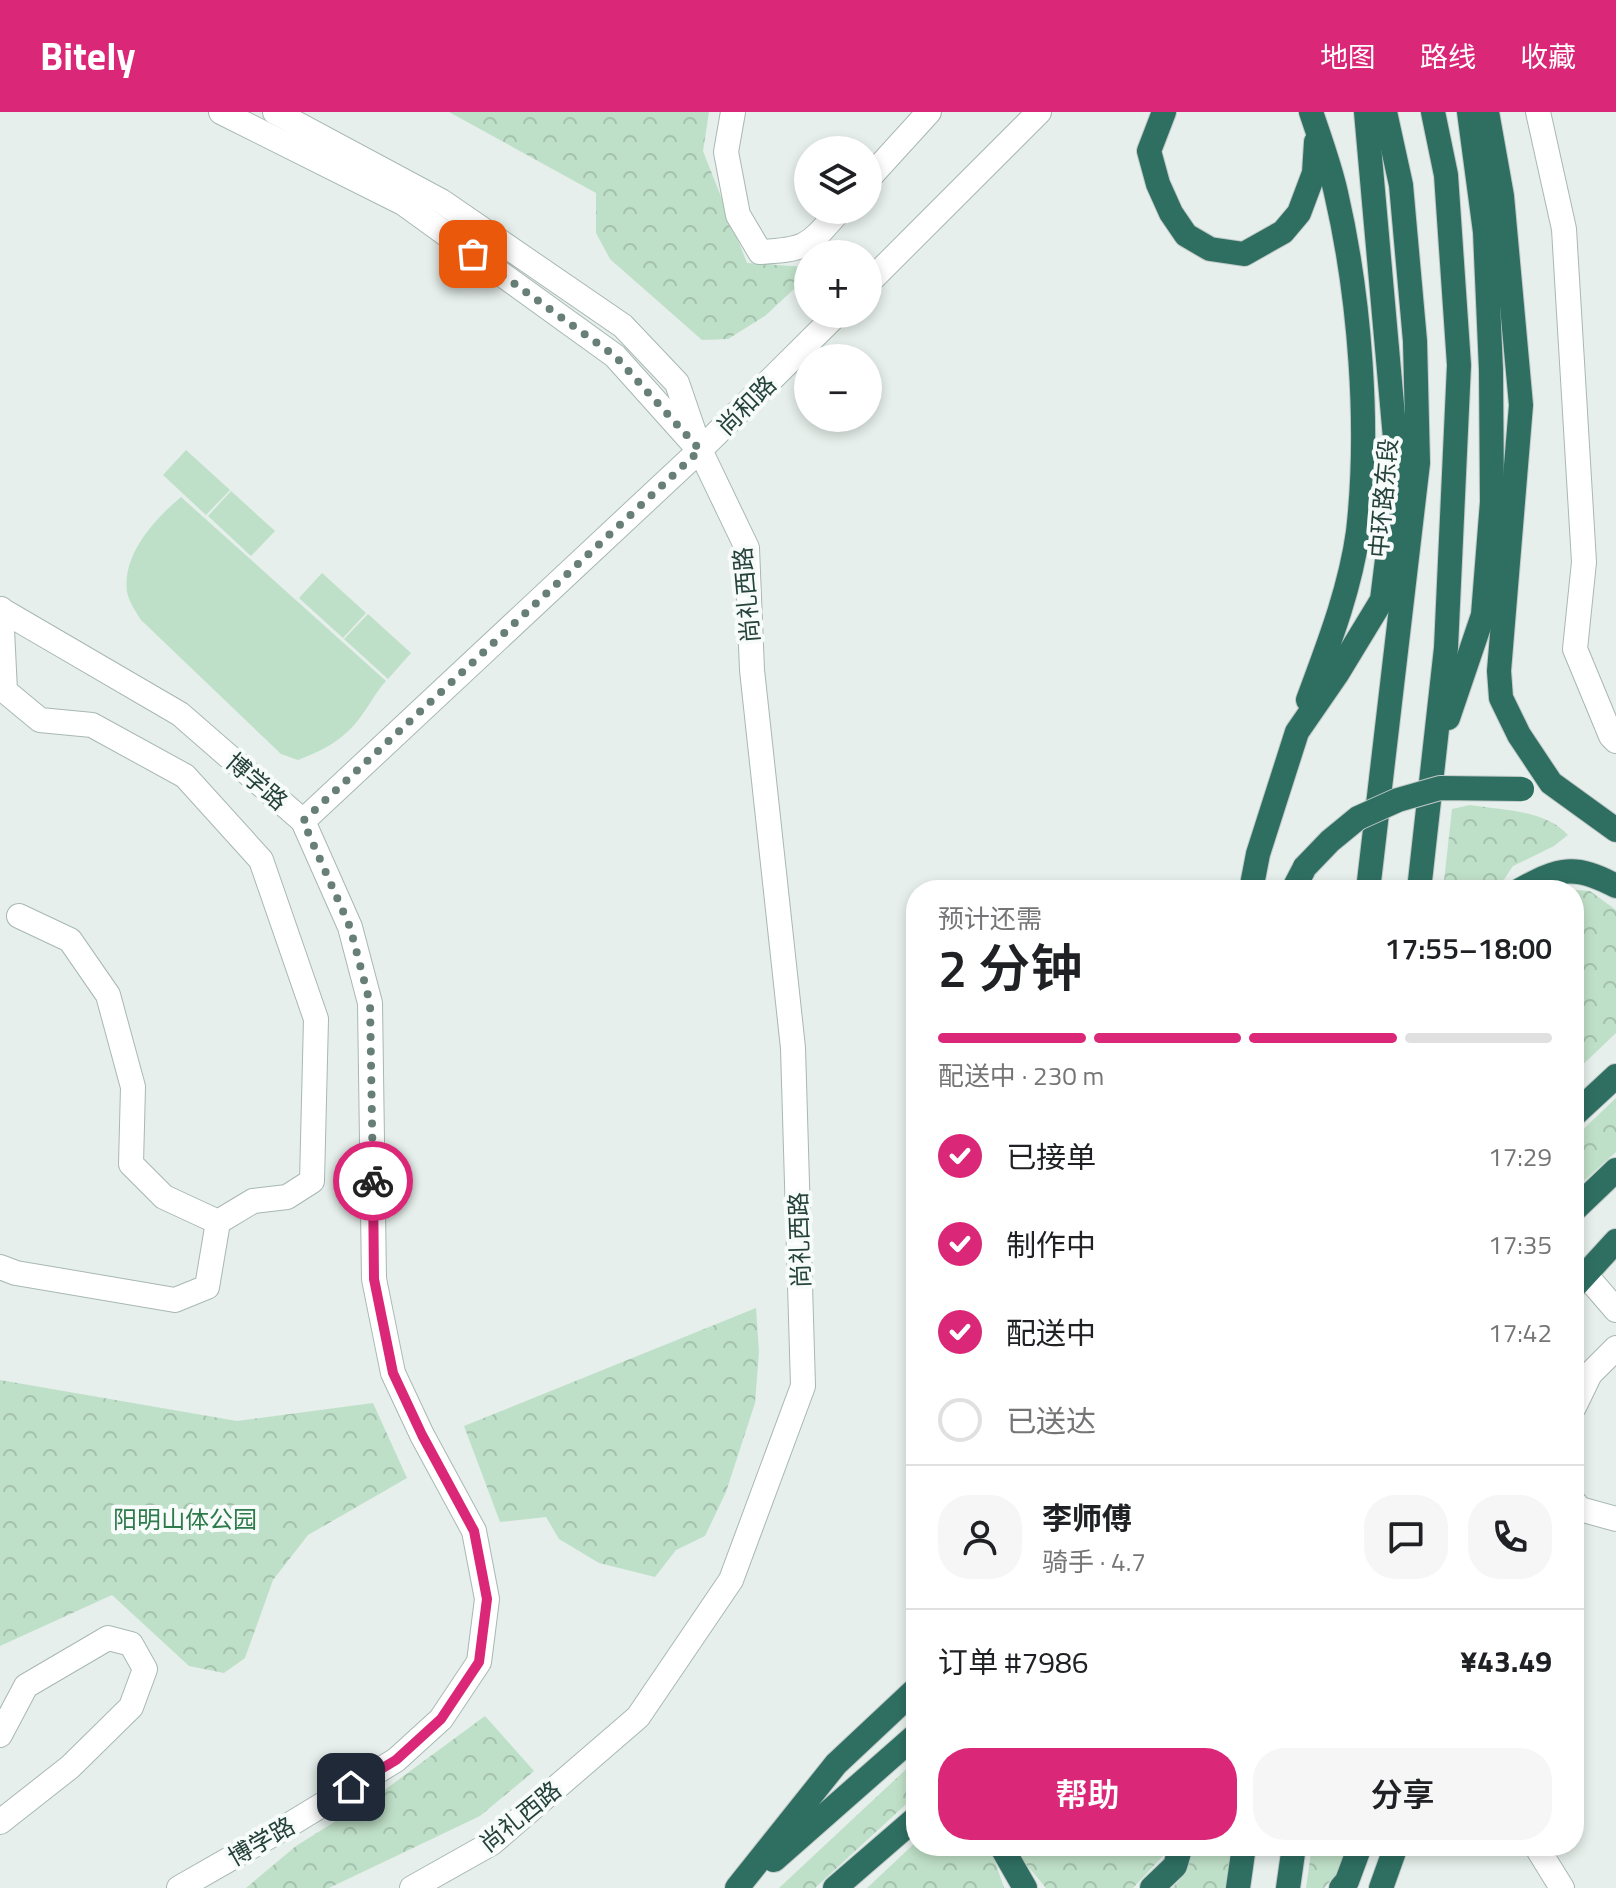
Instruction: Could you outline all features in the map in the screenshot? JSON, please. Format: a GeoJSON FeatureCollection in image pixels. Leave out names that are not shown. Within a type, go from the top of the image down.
{"type":"FeatureCollection","features":[{"type":"Feature","properties":{"kind":"highway"},"geometry":{"type":"LineString","coordinates":[[1164,112],[1149,151],[1158,184],[1171,213],[1186,235],[1210,249],[1244,254],[1283,232],[1299,213],[1314,173],[1314,120]]}},
{"type":"Feature","properties":{"kind":"highway"},"geometry":{"type":"LineString","coordinates":[[1297,732],[1382,600],[1398,472],[1370,152],[1363,112]]}},
{"type":"Feature","properties":{"kind":"highway","name":"中环路东段"},"geometry":{"type":"LineString","coordinates":[[1369,880],[1418,463],[1415,341],[1401,185],[1385,112]]}},
{"type":"Feature","properties":{"kind":"highway"},"geometry":{"type":"LineString","coordinates":[[1420,880],[1446,648],[1459,365],[1446,175],[1433,112]]}},
{"type":"Feature","properties":{"kind":"highway"},"geometry":{"type":"LineString","coordinates":[[1434,758],[1483,615],[1492,502],[1491,370],[1485,232],[1469,112]]}},
{"type":"Feature","properties":{"kind":"highway"},"geometry":{"type":"LineString","coordinates":[[1487,112],[1502,196],[1521,405],[1499,671],[1501,698],[1519,735],[1551,783],[1616,830]]}},
{"type":"Feature","properties":{"kind":"highway"},"geometry":{"type":"LineString","coordinates":[[1253,880],[1258,854],[1297,732],[1340,614],[1357,533],[1363,441],[1358,326],[1336,193],[1314,120]]}},
{"type":"Feature","properties":{"kind":"highway"},"geometry":{"type":"LineString","coordinates":[[1298,880],[1305,867],[1330,841],[1358,818],[1398,800],[1440,788],[1522,789],[1616,830]]}},
{"type":"Feature","properties":{"kind":"highway"},"geometry":{"type":"LineString","coordinates":[[1538,880],[1551,873],[1590,872],[1616,886]]}},
{"type":"Feature","properties":{"kind":"highway"},"geometry":{"type":"LineString","coordinates":[[1584,1106],[1616,1076]]}},
{"type":"Feature","properties":{"kind":"highway"},"geometry":{"type":"LineString","coordinates":[[1584,1200],[1616,1170]]}},
{"type":"Feature","properties":{"kind":"highway"},"geometry":{"type":"LineString","coordinates":[[1584,1275],[1616,1241]]}},
{"type":"Feature","properties":{"kind":"highway"},"geometry":{"type":"LineString","coordinates":[[740,1888],[836,1764],[906,1698]]}},
{"type":"Feature","properties":{"kind":"highway"},"geometry":{"type":"LineString","coordinates":[[740,1888],[906,1744]]}},
{"type":"Feature","properties":{"kind":"highway"},"geometry":{"type":"LineString","coordinates":[[835,1888],[906,1827]]}},
{"type":"Feature","properties":{"kind":"highway"},"geometry":{"type":"LineString","coordinates":[[1007,1856],[1025,1888]]}},
{"type":"Feature","properties":{"kind":"highway"},"geometry":{"type":"LineString","coordinates":[[1152,1888],[1175,1866],[1178,1856]]}},
{"type":"Feature","properties":{"kind":"highway"},"geometry":{"type":"LineString","coordinates":[[1238,1888],[1243,1856]]}},
{"type":"Feature","properties":{"kind":"highway"},"geometry":{"type":"LineString","coordinates":[[1288,1888],[1293,1856]]}},
{"type":"Feature","properties":{"kind":"highway"},"geometry":{"type":"LineString","coordinates":[[1344,1884],[1356,1856]]}},
{"type":"Feature","properties":{"kind":"highway"},"geometry":{"type":"LineString","coordinates":[[1381,1888],[1392,1856]]}},
{"type":"Feature","properties":{"kind":"street","name":"尚礼西路"},"geometry":{"type":"LineString","coordinates":[[221,112],[403,203],[615,356],[700,450]]}},
{"type":"Feature","properties":{"kind":"street","name":"尚礼西路"},"geometry":{"type":"LineString","coordinates":[[275,112],[441,201],[623,326],[677,383],[700,450],[747,548],[752,670],[793,1048],[803,1386],[731,1580],[638,1717],[492,1843],[412,1888]]}},
{"type":"Feature","properties":{"kind":"street"},"geometry":{"type":"LineString","coordinates":[[733,112],[726,152],[738,215],[760,252],[795,250],[811,242],[827,224]]}},
{"type":"Feature","properties":{"kind":"street"},"geometry":{"type":"LineString","coordinates":[[882,164],[929,112]]}},
{"type":"Feature","properties":{"kind":"street"},"geometry":{"type":"LineString","coordinates":[[1538,112],[1564,229],[1584,562],[1575,649],[1611,736],[1616,741]]}},
{"type":"Feature","properties":{"kind":"street"},"geometry":{"type":"LineString","coordinates":[[882,269],[1033,114]]}},
{"type":"Feature","properties":{"kind":"street","name":"尚和路"},"geometry":{"type":"LineString","coordinates":[[303,821],[700,450],[823,328]]}},
{"type":"Feature","properties":{"kind":"street"},"geometry":{"type":"LineString","coordinates":[[0,609],[5,691],[40,720],[92,725],[185,776],[261,860],[316,1019],[312,1181],[287,1197],[253,1201],[218,1222],[207,1287],[175,1300],[16,1273],[0,1267]]}},
{"type":"Feature","properties":{"kind":"street","name":"博学路"},"geometry":{"type":"LineString","coordinates":[[0,609],[180,714],[303,821],[350,927],[370,1003],[374,1279],[393,1373],[422,1435],[474,1531],[487,1599],[479,1662],[441,1719],[396,1760],[179,1888]]}},
{"type":"Feature","properties":{"kind":"street"},"geometry":{"type":"LineString","coordinates":[[19,916],[70,940],[108,995],[133,1087],[131,1164],[164,1197],[218,1222]]}},
{"type":"Feature","properties":{"kind":"street"},"geometry":{"type":"LineString","coordinates":[[1584,1284],[1616,1310]]}},
{"type":"Feature","properties":{"kind":"street"},"geometry":{"type":"LineString","coordinates":[[1584,1386],[1590,1374],[1616,1348]]}},
{"type":"Feature","properties":{"kind":"street"},"geometry":{"type":"LineString","coordinates":[[1584,1510],[1616,1519]]}},
{"type":"Feature","properties":{"kind":"street"},"geometry":{"type":"LineString","coordinates":[[0,1735],[26,1686],[108,1638],[131,1644],[145,1669],[131,1707],[70,1767],[0,1822]]}},
{"type":"Feature","properties":{"kind":"street"},"geometry":{"type":"LineString","coordinates":[[1526,1856],[1545,1888]]}},
{"type":"Feature","properties":{"kind":"street"},"geometry":{"type":"LineString","coordinates":[[1542,1856],[1562,1888]]}},
{"type":"Feature","properties":{"kind":"green space"},"geometry":{"type":"Polygon","coordinates":[[[449,112],[709,112],[703,151],[747,263],[794,266],[794,289],[765,316],[728,339],[702,340],[610,259],[596,233],[596,193],[449,112]]]}},
{"type":"Feature","properties":{"kind":"green space"},"geometry":{"type":"Polygon","coordinates":[[[186,450],[230,490],[206,515],[163,475],[186,450]]]}},
{"type":"Feature","properties":{"kind":"green space"},"geometry":{"type":"Polygon","coordinates":[[[231,491],[275,531],[251,556],[208,516],[231,491]]]}},
{"type":"Feature","properties":{"kind":"green space"},"geometry":{"type":"Polygon","coordinates":[[[181,497],[386,681],[351,729],[327,747],[298,760],[281,754],[141,620],[135,610],[127,592],[127,578],[135,551],[151,527],[181,497]]]}},
{"type":"Feature","properties":{"kind":"green space"},"geometry":{"type":"Polygon","coordinates":[[[322,573],[366,613],[343,638],[299,598],[322,573]]]}},
{"type":"Feature","properties":{"kind":"green space"},"geometry":{"type":"Polygon","coordinates":[[[368,614],[411,653],[388,679],[344,639],[368,614]]]}},
{"type":"Feature","properties":{"kind":"green space"},"geometry":{"type":"Polygon","coordinates":[[[1470,805],[1536,816],[1548,820],[1568,835],[1554,846],[1513,866],[1504,880],[1444,880],[1452,809],[1470,805]]]}},
{"type":"Feature","properties":{"kind":"green space"},"geometry":{"type":"Polygon","coordinates":[[[1584,891],[1590,891],[1616,910],[1616,1033],[1584,1063],[1584,891]]]}},
{"type":"Feature","properties":{"kind":"green space"},"geometry":{"type":"Polygon","coordinates":[[[1616,1098],[1616,1152],[1584,1181],[1584,1128],[1616,1098]]]}},
{"type":"Feature","properties":{"kind":"green space"},"geometry":{"type":"Polygon","coordinates":[[[756,1308],[759,1352],[755,1403],[726,1492],[705,1536],[676,1550],[655,1577],[599,1563],[559,1539],[546,1517],[500,1522],[464,1426],[756,1308]]]}},
{"type":"Feature","properties":{"kind":"green space","name":"阳明山体公园"},"geometry":{"type":"Polygon","coordinates":[[[0,1380],[237,1421],[373,1403],[407,1478],[308,1535],[273,1580],[245,1658],[224,1673],[189,1666],[112,1595],[0,1646],[0,1380]]]}},
{"type":"Feature","properties":{"kind":"green space"},"geometry":{"type":"Polygon","coordinates":[[[485,1716],[534,1771],[480,1816],[329,1888],[246,1888],[296,1846],[379,1794],[485,1716]]]}},
{"type":"Feature","properties":{"kind":"green space"},"geometry":{"type":"Polygon","coordinates":[[[906,1769],[906,1804],[815,1888],[779,1888],[906,1769]]]}},
{"type":"Feature","properties":{"kind":"green space"},"geometry":{"type":"Polygon","coordinates":[[[906,1851],[906,1856],[993,1856],[1004,1888],[867,1888],[906,1851]]]}},
{"type":"Feature","properties":{"kind":"green space"},"geometry":{"type":"Polygon","coordinates":[[[1019,1856],[1163,1856],[1133,1888],[1046,1888],[1019,1856]]]}},
{"type":"Feature","properties":{"kind":"green space"},"geometry":{"type":"Polygon","coordinates":[[[1191,1856],[1233,1856],[1230,1888],[1172,1888],[1185,1874],[1191,1856]]]}},
{"type":"Feature","properties":{"kind":"green space"},"geometry":{"type":"Polygon","coordinates":[[[1311,1856],[1349,1856],[1324,1888],[1306,1888],[1311,1856]]]}},
{"type":"Feature","properties":{"kind":"way so far"},"geometry":{"type":"LineString","coordinates":[[373,1181],[370,1003],[350,927],[303,821],[700,450],[615,356],[473,254]]}},
{"type":"Feature","properties":{"kind":"route"},"geometry":{"type":"LineString","coordinates":[[351,1787],[396,1760],[441,1719],[479,1662],[487,1599],[474,1531],[422,1435],[393,1373],[374,1279],[373,1181]]}}]}
